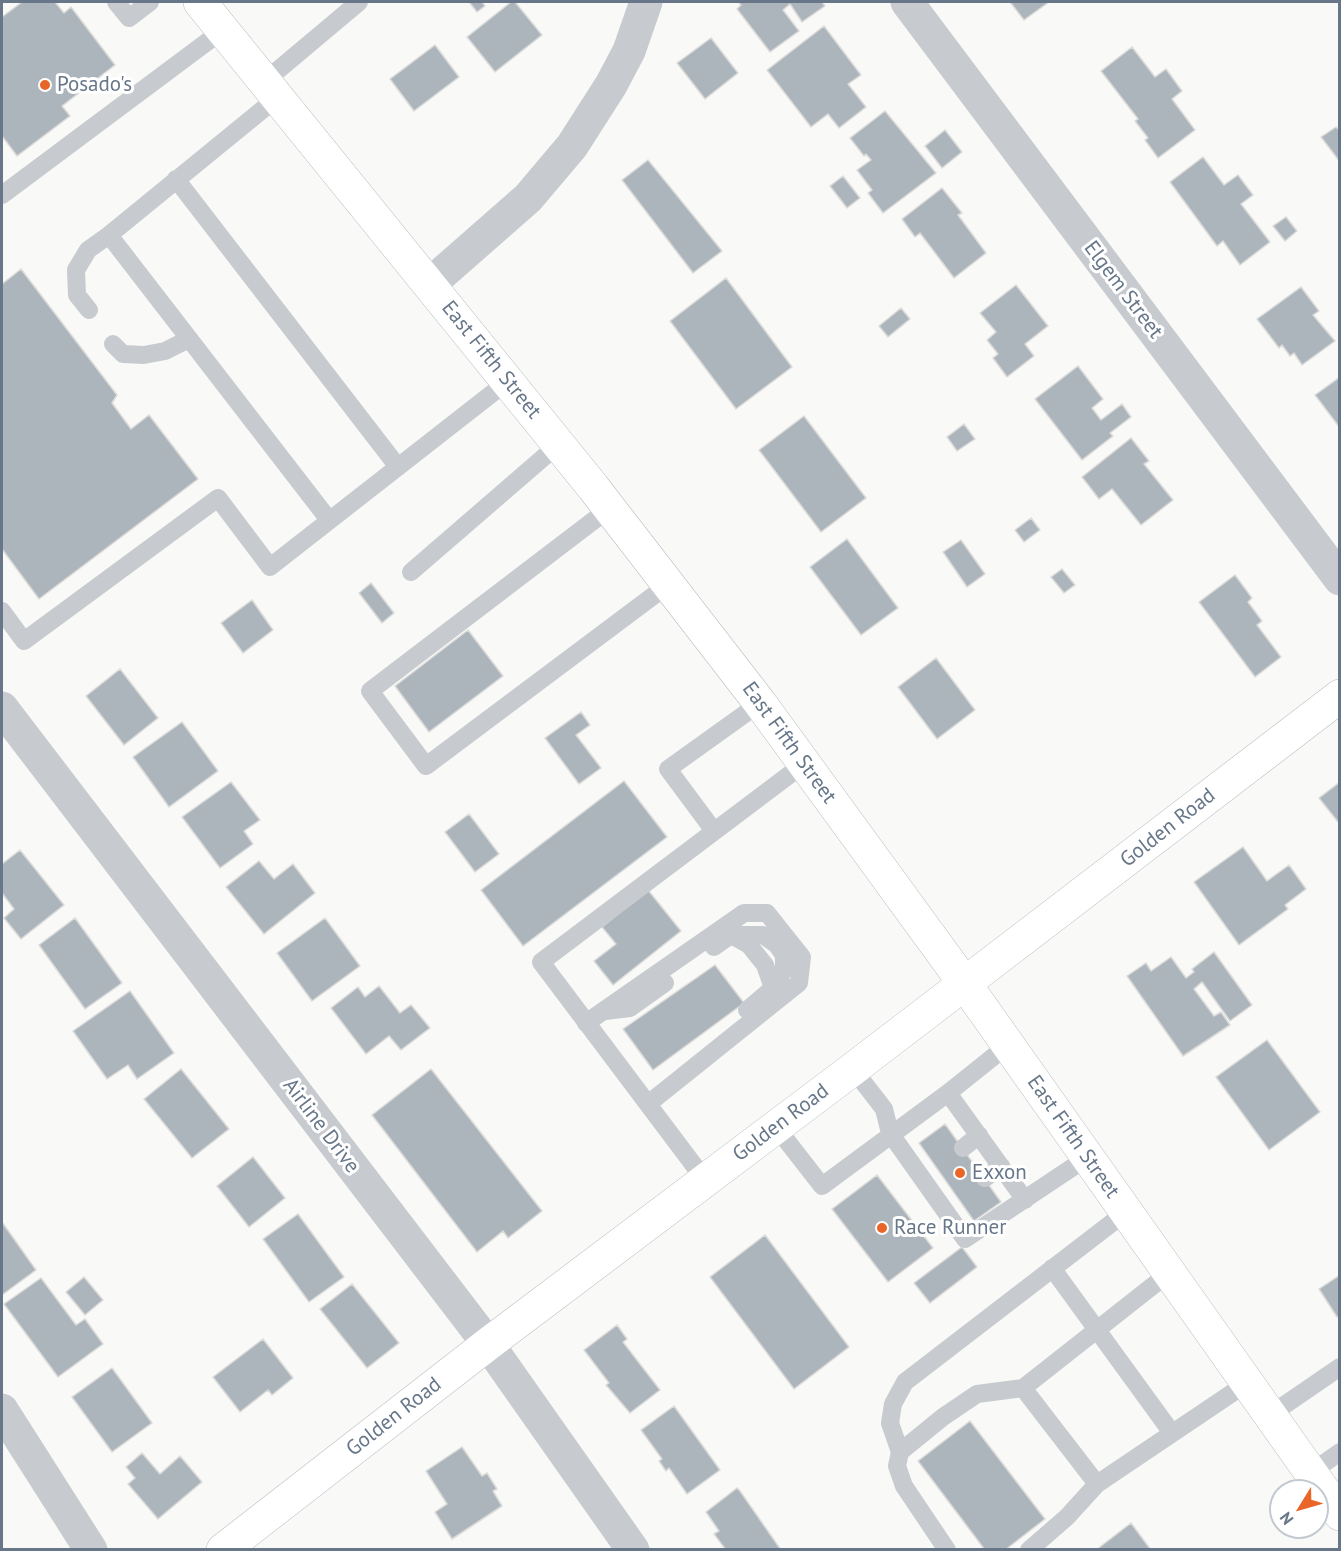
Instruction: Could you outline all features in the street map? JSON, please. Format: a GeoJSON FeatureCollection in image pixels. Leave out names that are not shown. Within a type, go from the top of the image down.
{"type":"FeatureCollection","features":[{"type":"Feature","properties":{"kind":"main road","name":"East Fifth Street"},"geometry":{"type":"LineString","coordinates":[[200,2],[559,444],[760,703],[965,984],[1340,1514]]}},
{"type":"Feature","properties":{"kind":"main road","name":"Golden Road"},"geometry":{"type":"LineString","coordinates":[[223,1550],[488,1344],[965,984],[1340,696]]}},
{"type":"Feature","properties":{"kind":"street"},"geometry":{"type":"LineString","coordinates":[[430,284],[528,198],[572,146],[625,59],[646,2]]}},
{"type":"Feature","properties":{"kind":"street","name":"Elgem Street"},"geometry":{"type":"LineString","coordinates":[[907,2],[1340,579]]}},
{"type":"Feature","properties":{"kind":"street","name":"Airline Drive"},"geometry":{"type":"LineString","coordinates":[[2,708],[488,1344],[633,1550]]}},
{"type":"Feature","properties":{"kind":"street"},"geometry":{"type":"LineString","coordinates":[[2,1410],[91,1550]]}},
{"type":"Feature","properties":{"kind":"lane"},"geometry":{"type":"LineString","coordinates":[[116,2],[129,18],[150,2]]}},
{"type":"Feature","properties":{"kind":"lane"},"geometry":{"type":"LineString","coordinates":[[89,310],[77,295],[76,270],[88,250],[177,179],[359,2]]}},
{"type":"Feature","properties":{"kind":"lane"},"geometry":{"type":"LineString","coordinates":[[2,195],[223,30]]}},
{"type":"Feature","properties":{"kind":"lane"},"geometry":{"type":"LineString","coordinates":[[177,179],[398,467]]}},
{"type":"Feature","properties":{"kind":"lane"},"geometry":{"type":"LineString","coordinates":[[109,235],[329,520]]}},
{"type":"Feature","properties":{"kind":"lane"},"geometry":{"type":"LineString","coordinates":[[113,344],[123,354],[144,355],[165,351],[189,339]]}},
{"type":"Feature","properties":{"kind":"lane"},"geometry":{"type":"LineString","coordinates":[[2,611],[24,641],[218,498],[270,567],[508,381]]}},
{"type":"Feature","properties":{"kind":"lane"},"geometry":{"type":"LineString","coordinates":[[411,572],[559,444]]}},
{"type":"Feature","properties":{"kind":"lane"},"geometry":{"type":"LineString","coordinates":[[610,508],[370,691],[426,766],[669,584]]}},
{"type":"Feature","properties":{"kind":"lane"},"geometry":{"type":"LineString","coordinates":[[714,831],[668,769],[760,703]]}},
{"type":"Feature","properties":{"kind":"lane"},"geometry":{"type":"LineString","coordinates":[[705,1180],[540,962],[805,763]]}},
{"type":"Feature","properties":{"kind":"lane"},"geometry":{"type":"LineString","coordinates":[[586,1023],[744,914],[767,913],[802,957],[799,983],[648,1104]]}},
{"type":"Feature","properties":{"kind":"lane"},"geometry":{"type":"LineString","coordinates":[[603,1011],[630,1008],[731,935],[749,945],[765,965],[773,988],[702,1047],[687,1074]]}},
{"type":"Feature","properties":{"kind":"lane"},"geometry":{"type":"LineString","coordinates":[[776,1126],[822,1186],[890,1133],[948,1093],[1008,1045]]}},
{"type":"Feature","properties":{"kind":"lane"},"geometry":{"type":"LineString","coordinates":[[853,1069],[884,1109],[890,1133],[929,1173],[951,1204],[965,1239],[1088,1157]]}},
{"type":"Feature","properties":{"kind":"lane"},"geometry":{"type":"LineString","coordinates":[[948,1093],[1025,1200]]}},
{"type":"Feature","properties":{"kind":"lane"},"geometry":{"type":"LineString","coordinates":[[963,1148],[979,1136]]}},
{"type":"Feature","properties":{"kind":"lane"},"geometry":{"type":"LineString","coordinates":[[984,1178],[1001,1166]]}},
{"type":"Feature","properties":{"kind":"lane"},"geometry":{"type":"LineString","coordinates":[[947,1550],[904,1486],[897,1467],[900,1452],[890,1424],[893,1404],[905,1382],[1126,1212]]}},
{"type":"Feature","properties":{"kind":"lane"},"geometry":{"type":"LineString","coordinates":[[1052,1268],[1172,1433]]}},
{"type":"Feature","properties":{"kind":"lane"},"geometry":{"type":"LineString","coordinates":[[900,1452],[943,1417],[977,1394],[1023,1388],[1169,1273]]}},
{"type":"Feature","properties":{"kind":"lane"},"geometry":{"type":"LineString","coordinates":[[1270,1415],[1340,1367]]}},
{"type":"Feature","properties":{"kind":"lane"},"geometry":{"type":"LineString","coordinates":[[1029,1550],[1067,1517],[1097,1484],[1247,1383]]}},
{"type":"Feature","properties":{"kind":"lane"},"geometry":{"type":"LineString","coordinates":[[1023,1388],[1097,1484]]}},
{"type":"Feature","properties":{"kind":"lane"},"geometry":{"type":"LineString","coordinates":[[1310,1473],[1340,1452]]}},
{"type":"Feature","properties":{"kind":"building","name":"Posado's"},"geometry":{"type":"Polygon","coordinates":[[[22,2],[55,2],[64,13],[71,7],[115,65],[62,106],[70,116],[17,156],[2,136],[2,17],[22,2]]]}},
{"type":"Feature","properties":{"kind":"building"},"geometry":{"type":"Polygon","coordinates":[[[469,2],[482,2],[485,6],[477,12],[469,2]]]}},
{"type":"Feature","properties":{"kind":"building"},"geometry":{"type":"Polygon","coordinates":[[[511,2],[515,2],[542,35],[495,72],[467,37],[511,2]]]}},
{"type":"Feature","properties":{"kind":"building"},"geometry":{"type":"Polygon","coordinates":[[[738,2],[822,2],[825,6],[802,22],[790,4],[783,10],[799,31],[770,52],[737,9],[741,5],[738,2]]]}},
{"type":"Feature","properties":{"kind":"building"},"geometry":{"type":"Polygon","coordinates":[[[1010,2],[1049,2],[1024,20],[1010,2]]]}},
{"type":"Feature","properties":{"kind":"building"},"geometry":{"type":"Polygon","coordinates":[[[824,26],[861,75],[848,84],[866,107],[839,128],[828,114],[811,127],[767,70],[824,26]]]}},
{"type":"Feature","properties":{"kind":"building"},"geometry":{"type":"Polygon","coordinates":[[[711,38],[738,73],[705,99],[677,63],[711,38]]]}},
{"type":"Feature","properties":{"kind":"building"},"geometry":{"type":"Polygon","coordinates":[[[435,45],[459,77],[414,111],[390,79],[435,45]]]}},
{"type":"Feature","properties":{"kind":"building"},"geometry":{"type":"Polygon","coordinates":[[[1132,47],[1155,77],[1166,69],[1182,91],[1172,99],[1195,130],[1158,158],[1145,140],[1148,138],[1135,121],[1138,119],[1101,71],[1132,47]]]}},
{"type":"Feature","properties":{"kind":"building"},"geometry":{"type":"Polygon","coordinates":[[[885,111],[936,173],[883,213],[868,193],[872,190],[857,170],[871,160],[866,154],[864,156],[850,138],[885,111]]]}},
{"type":"Feature","properties":{"kind":"building"},"geometry":{"type":"Polygon","coordinates":[[[1336,127],[1340,131],[1340,162],[1321,137],[1336,127]]]}},
{"type":"Feature","properties":{"kind":"building"},"geometry":{"type":"Polygon","coordinates":[[[945,130],[962,152],[942,168],[925,146],[945,130]]]}},
{"type":"Feature","properties":{"kind":"building"},"geometry":{"type":"Polygon","coordinates":[[[1203,157],[1224,185],[1238,175],[1253,195],[1241,204],[1270,242],[1240,265],[1223,241],[1217,246],[1170,182],[1203,157]]]}},
{"type":"Feature","properties":{"kind":"building"},"geometry":{"type":"Polygon","coordinates":[[[648,160],[722,251],[693,273],[622,180],[648,160]]]}},
{"type":"Feature","properties":{"kind":"building"},"geometry":{"type":"Polygon","coordinates":[[[843,176],[860,198],[847,208],[830,186],[843,176]]]}},
{"type":"Feature","properties":{"kind":"building"},"geometry":{"type":"Polygon","coordinates":[[[942,188],[962,213],[958,215],[986,253],[954,278],[920,233],[915,237],[902,219],[942,188]]]}},
{"type":"Feature","properties":{"kind":"building"},"geometry":{"type":"Polygon","coordinates":[[[1286,217],[1297,231],[1285,241],[1273,226],[1286,217]]]}},
{"type":"Feature","properties":{"kind":"building"},"geometry":{"type":"Polygon","coordinates":[[[21,269],[117,395],[112,403],[131,429],[149,415],[198,479],[39,599],[2,549],[2,284],[21,269]]]}},
{"type":"Feature","properties":{"kind":"building"},"geometry":{"type":"Polygon","coordinates":[[[726,278],[792,367],[736,409],[670,321],[726,278]]]}},
{"type":"Feature","properties":{"kind":"building"},"geometry":{"type":"Polygon","coordinates":[[[1016,285],[1048,326],[1025,344],[1034,356],[1007,377],[993,358],[998,354],[987,340],[996,332],[980,313],[1016,285]]]}},
{"type":"Feature","properties":{"kind":"building"},"geometry":{"type":"Polygon","coordinates":[[[1301,287],[1319,311],[1313,315],[1335,341],[1302,365],[1294,353],[1290,356],[1282,345],[1279,348],[1257,319],[1301,287]]]}},
{"type":"Feature","properties":{"kind":"building"},"geometry":{"type":"Polygon","coordinates":[[[901,308],[910,319],[888,337],[879,326],[901,308]]]}},
{"type":"Feature","properties":{"kind":"building"},"geometry":{"type":"Polygon","coordinates":[[[1078,366],[1103,399],[1092,408],[1101,420],[1122,404],[1131,417],[1110,433],[1113,436],[1082,460],[1035,399],[1078,366]]]}},
{"type":"Feature","properties":{"kind":"building"},"geometry":{"type":"Polygon","coordinates":[[[1340,377],[1340,428],[1315,395],[1340,377]]]}},
{"type":"Feature","properties":{"kind":"building"},"geometry":{"type":"Polygon","coordinates":[[[804,416],[866,498],[821,532],[759,450],[804,416]]]}},
{"type":"Feature","properties":{"kind":"building"},"geometry":{"type":"Polygon","coordinates":[[[964,424],[975,439],[957,451],[947,437],[964,424]]]}},
{"type":"Feature","properties":{"kind":"building"},"geometry":{"type":"Polygon","coordinates":[[[1131,438],[1149,461],[1144,464],[1173,500],[1141,525],[1112,489],[1099,499],[1082,477],[1131,438]]]}},
{"type":"Feature","properties":{"kind":"building"},"geometry":{"type":"Polygon","coordinates":[[[1031,518],[1040,530],[1024,542],[1015,530],[1031,518]]]}},
{"type":"Feature","properties":{"kind":"building"},"geometry":{"type":"Polygon","coordinates":[[[847,539],[898,608],[861,635],[810,567],[847,539]]]}},
{"type":"Feature","properties":{"kind":"building"},"geometry":{"type":"Polygon","coordinates":[[[961,540],[985,574],[967,587],[943,552],[961,540]]]}},
{"type":"Feature","properties":{"kind":"building"},"geometry":{"type":"Polygon","coordinates":[[[1062,569],[1075,585],[1064,593],[1051,577],[1062,569]]]}},
{"type":"Feature","properties":{"kind":"building"},"geometry":{"type":"Polygon","coordinates":[[[1235,575],[1252,598],[1248,602],[1262,621],[1257,625],[1281,657],[1255,677],[1199,602],[1235,575]]]}},
{"type":"Feature","properties":{"kind":"building"},"geometry":{"type":"Polygon","coordinates":[[[371,583],[394,613],[382,623],[359,593],[371,583]]]}},
{"type":"Feature","properties":{"kind":"building"},"geometry":{"type":"Polygon","coordinates":[[[252,600],[273,630],[243,653],[221,623],[252,600]]]}},
{"type":"Feature","properties":{"kind":"building"},"geometry":{"type":"Polygon","coordinates":[[[468,630],[503,676],[429,732],[395,686],[468,630]]]}},
{"type":"Feature","properties":{"kind":"building"},"geometry":{"type":"Polygon","coordinates":[[[936,658],[975,710],[937,739],[898,687],[936,658]]]}},
{"type":"Feature","properties":{"kind":"building"},"geometry":{"type":"Polygon","coordinates":[[[120,669],[158,718],[124,745],[86,696],[120,669]]]}},
{"type":"Feature","properties":{"kind":"building"},"geometry":{"type":"Polygon","coordinates":[[[581,712],[590,725],[576,735],[601,768],[579,784],[545,738],[581,712]]]}},
{"type":"Feature","properties":{"kind":"building"},"geometry":{"type":"Polygon","coordinates":[[[182,722],[218,771],[169,807],[133,757],[182,722]]]}},
{"type":"Feature","properties":{"kind":"building"},"geometry":{"type":"Polygon","coordinates":[[[624,781],[667,837],[523,946],[481,890],[624,781]]]}},
{"type":"Feature","properties":{"kind":"building"},"geometry":{"type":"Polygon","coordinates":[[[231,782],[260,820],[244,831],[253,844],[220,868],[182,817],[231,782]]]}},
{"type":"Feature","properties":{"kind":"building"},"geometry":{"type":"Polygon","coordinates":[[[1340,782],[1340,821],[1338,822],[1319,798],[1340,782]]]}},
{"type":"Feature","properties":{"kind":"building"},"geometry":{"type":"Polygon","coordinates":[[[469,814],[499,854],[475,872],[445,832],[469,814]]]}},
{"type":"Feature","properties":{"kind":"building"},"geometry":{"type":"Polygon","coordinates":[[[1243,847],[1267,881],[1289,865],[1306,889],[1285,905],[1288,909],[1239,945],[1194,882],[1243,847]]]}},
{"type":"Feature","properties":{"kind":"building"},"geometry":{"type":"Polygon","coordinates":[[[20,850],[64,905],[21,939],[4,918],[14,909],[2,893],[2,864],[20,850]]]}},
{"type":"Feature","properties":{"kind":"building"},"geometry":{"type":"Polygon","coordinates":[[[259,861],[274,879],[293,864],[315,893],[264,934],[226,887],[259,861]]]}},
{"type":"Feature","properties":{"kind":"building"},"geometry":{"type":"Polygon","coordinates":[[[648,890],[681,931],[613,985],[594,961],[616,944],[602,927],[648,890]]]}},
{"type":"Feature","properties":{"kind":"building"},"geometry":{"type":"Polygon","coordinates":[[[75,918],[122,983],[85,1009],[39,945],[75,918]]]}},
{"type":"Feature","properties":{"kind":"building"},"geometry":{"type":"Polygon","coordinates":[[[325,918],[360,966],[312,1001],[277,953],[325,918]]]}},
{"type":"Feature","properties":{"kind":"building"},"geometry":{"type":"Polygon","coordinates":[[[1214,952],[1252,1005],[1230,1021],[1202,982],[1194,989],[1214,1016],[1221,1012],[1230,1025],[1183,1056],[1127,976],[1146,963],[1151,971],[1171,957],[1186,978],[1194,972],[1192,969],[1214,952]]]}},
{"type":"Feature","properties":{"kind":"building"},"geometry":{"type":"Polygon","coordinates":[[[715,965],[744,1003],[653,1070],[623,1029],[715,965]]]}},
{"type":"Feature","properties":{"kind":"building"},"geometry":{"type":"Polygon","coordinates":[[[379,986],[400,1013],[411,1005],[430,1028],[401,1050],[389,1036],[366,1054],[331,1008],[358,987],[365,997],[379,986]]]}},
{"type":"Feature","properties":{"kind":"building"},"geometry":{"type":"Polygon","coordinates":[[[130,991],[174,1053],[137,1079],[128,1065],[107,1079],[73,1031],[130,991]]]}},
{"type":"Feature","properties":{"kind":"building"},"geometry":{"type":"Polygon","coordinates":[[[1267,1040],[1320,1112],[1269,1150],[1216,1077],[1267,1040]]]}},
{"type":"Feature","properties":{"kind":"building"},"geometry":{"type":"Polygon","coordinates":[[[181,1069],[229,1129],[192,1158],[144,1099],[181,1069]]]}},
{"type":"Feature","properties":{"kind":"building"},"geometry":{"type":"Polygon","coordinates":[[[431,1069],[542,1211],[508,1238],[503,1231],[477,1252],[372,1115],[431,1069]]]}},
{"type":"Feature","properties":{"kind":"building","name":"Exxon"},"geometry":{"type":"Polygon","coordinates":[[[945,1124],[1001,1202],[974,1221],[919,1143],[945,1124]]]}},
{"type":"Feature","properties":{"kind":"building"},"geometry":{"type":"Polygon","coordinates":[[[253,1157],[285,1198],[249,1227],[217,1186],[253,1157]]]}},
{"type":"Feature","properties":{"kind":"building","name":"Race Runner"},"geometry":{"type":"Polygon","coordinates":[[[877,1175],[933,1248],[888,1282],[832,1209],[877,1175]]]}},
{"type":"Feature","properties":{"kind":"building"},"geometry":{"type":"Polygon","coordinates":[[[298,1214],[344,1277],[309,1302],[263,1239],[298,1214]]]}},
{"type":"Feature","properties":{"kind":"building"},"geometry":{"type":"Polygon","coordinates":[[[2,1222],[36,1270],[2,1295],[2,1222]]]}},
{"type":"Feature","properties":{"kind":"building"},"geometry":{"type":"Polygon","coordinates":[[[765,1235],[849,1347],[794,1389],[710,1277],[765,1235]]]}},
{"type":"Feature","properties":{"kind":"building"},"geometry":{"type":"Polygon","coordinates":[[[962,1247],[977,1267],[930,1303],[914,1283],[962,1247]]]}},
{"type":"Feature","properties":{"kind":"building"},"geometry":{"type":"Polygon","coordinates":[[[1340,1275],[1340,1316],[1337,1317],[1319,1289],[1340,1275]]]}},
{"type":"Feature","properties":{"kind":"building"},"geometry":{"type":"Polygon","coordinates":[[[84,1277],[103,1300],[85,1315],[66,1292],[84,1277]]]}},
{"type":"Feature","properties":{"kind":"building"},"geometry":{"type":"Polygon","coordinates":[[[41,1278],[76,1325],[85,1319],[103,1344],[58,1377],[4,1304],[41,1278]]]}},
{"type":"Feature","properties":{"kind":"building"},"geometry":{"type":"Polygon","coordinates":[[[352,1284],[399,1343],[367,1368],[320,1309],[352,1284]]]}},
{"type":"Feature","properties":{"kind":"building"},"geometry":{"type":"Polygon","coordinates":[[[617,1325],[627,1339],[623,1342],[660,1390],[630,1413],[606,1385],[609,1383],[584,1350],[617,1325]]]}},
{"type":"Feature","properties":{"kind":"building"},"geometry":{"type":"Polygon","coordinates":[[[263,1339],[293,1378],[272,1395],[268,1390],[240,1412],[213,1377],[263,1339]]]}},
{"type":"Feature","properties":{"kind":"building"},"geometry":{"type":"Polygon","coordinates":[[[112,1368],[152,1423],[112,1452],[72,1397],[112,1368]]]}},
{"type":"Feature","properties":{"kind":"building"},"geometry":{"type":"Polygon","coordinates":[[[674,1406],[720,1470],[687,1494],[669,1468],[666,1471],[659,1461],[662,1459],[641,1430],[674,1406]]]}},
{"type":"Feature","properties":{"kind":"building"},"geometry":{"type":"Polygon","coordinates":[[[970,1421],[1045,1519],[1005,1550],[985,1550],[918,1461],[970,1421]]]}},
{"type":"Feature","properties":{"kind":"building"},"geometry":{"type":"Polygon","coordinates":[[[462,1447],[482,1476],[487,1473],[497,1489],[493,1491],[502,1506],[452,1539],[435,1512],[447,1504],[426,1471],[462,1447]]]}},
{"type":"Feature","properties":{"kind":"building"},"geometry":{"type":"Polygon","coordinates":[[[142,1453],[160,1474],[180,1456],[202,1482],[158,1519],[128,1484],[135,1478],[126,1467],[142,1453]]]}},
{"type":"Feature","properties":{"kind":"building"},"geometry":{"type":"Polygon","coordinates":[[[737,1488],[781,1550],[726,1550],[714,1534],[719,1531],[706,1512],[737,1488]]]}},
{"type":"Feature","properties":{"kind":"building"},"geometry":{"type":"Polygon","coordinates":[[[1131,1523],[1151,1550],[1096,1550],[1131,1523]]]}},
{"type":"Feature","properties":{"kind":"place","name":"Posado's"},"geometry":{"type":"Point","coordinates":[45,85]}},
{"type":"Feature","properties":{"kind":"place","name":"Exxon"},"geometry":{"type":"Point","coordinates":[960,1173]}},
{"type":"Feature","properties":{"kind":"place","name":"Race Runner"},"geometry":{"type":"Point","coordinates":[882,1228]}}]}
